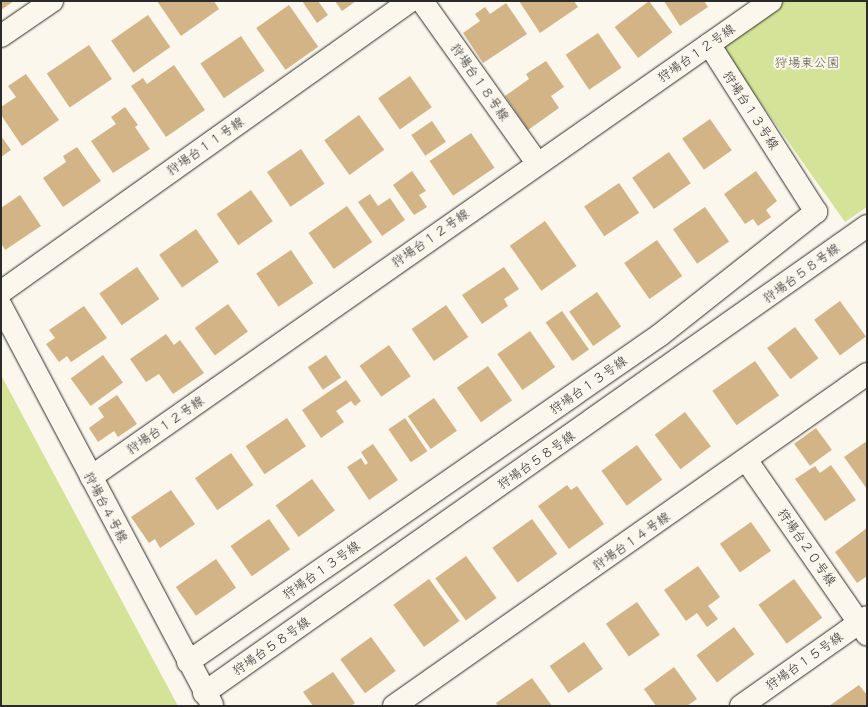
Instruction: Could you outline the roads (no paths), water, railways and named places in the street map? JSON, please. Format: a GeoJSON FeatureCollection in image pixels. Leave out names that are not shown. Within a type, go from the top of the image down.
{"type":"FeatureCollection","features":[{"type":"Feature","properties":{"kind":"street"},"geometry":{"type":"LineString","coordinates":[[1,36],[52,1]]}},
{"type":"Feature","properties":{"kind":"street","name":"狩場台１１号線"},"geometry":{"type":"LineString","coordinates":[[1,292],[410,1]]}},
{"type":"Feature","properties":{"kind":"street","name":"狩場台１８号線"},"geometry":{"type":"LineString","coordinates":[[422,1],[537,163]]}},
{"type":"Feature","properties":{"kind":"street","name":"狩場台１２号線"},"geometry":{"type":"LineString","coordinates":[[91,477],[537,163],[771,1]]}},
{"type":"Feature","properties":{"kind":"street","name":"狩場台１３号線"},"geometry":{"type":"LineString","coordinates":[[188,662],[660,335],[816,212],[709,44]]}},
{"type":"Feature","properties":{"kind":"street","name":"狩場台５８号線"},"geometry":{"type":"LineString","coordinates":[[208,700],[867,226]]}},
{"type":"Feature","properties":{"kind":"street","name":"狩場台４号線"},"geometry":{"type":"LineString","coordinates":[[1,306],[208,700]]}},
{"type":"Feature","properties":{"kind":"street","name":"狩場台１４号線"},"geometry":{"type":"LineString","coordinates":[[394,706],[747,461],[867,374]]}},
{"type":"Feature","properties":{"kind":"street","name":"狩場台２０号線"},"geometry":{"type":"LineString","coordinates":[[747,461],[864,624]]}},
{"type":"Feature","properties":{"kind":"street","name":"狩場台１５号線"},"geometry":{"type":"LineString","coordinates":[[741,706],[864,624]]}},
{"type":"Feature","properties":{"kind":"park label","name":"狩場東公園"},"geometry":{"type":"Point","coordinates":[807,62]}}]}
